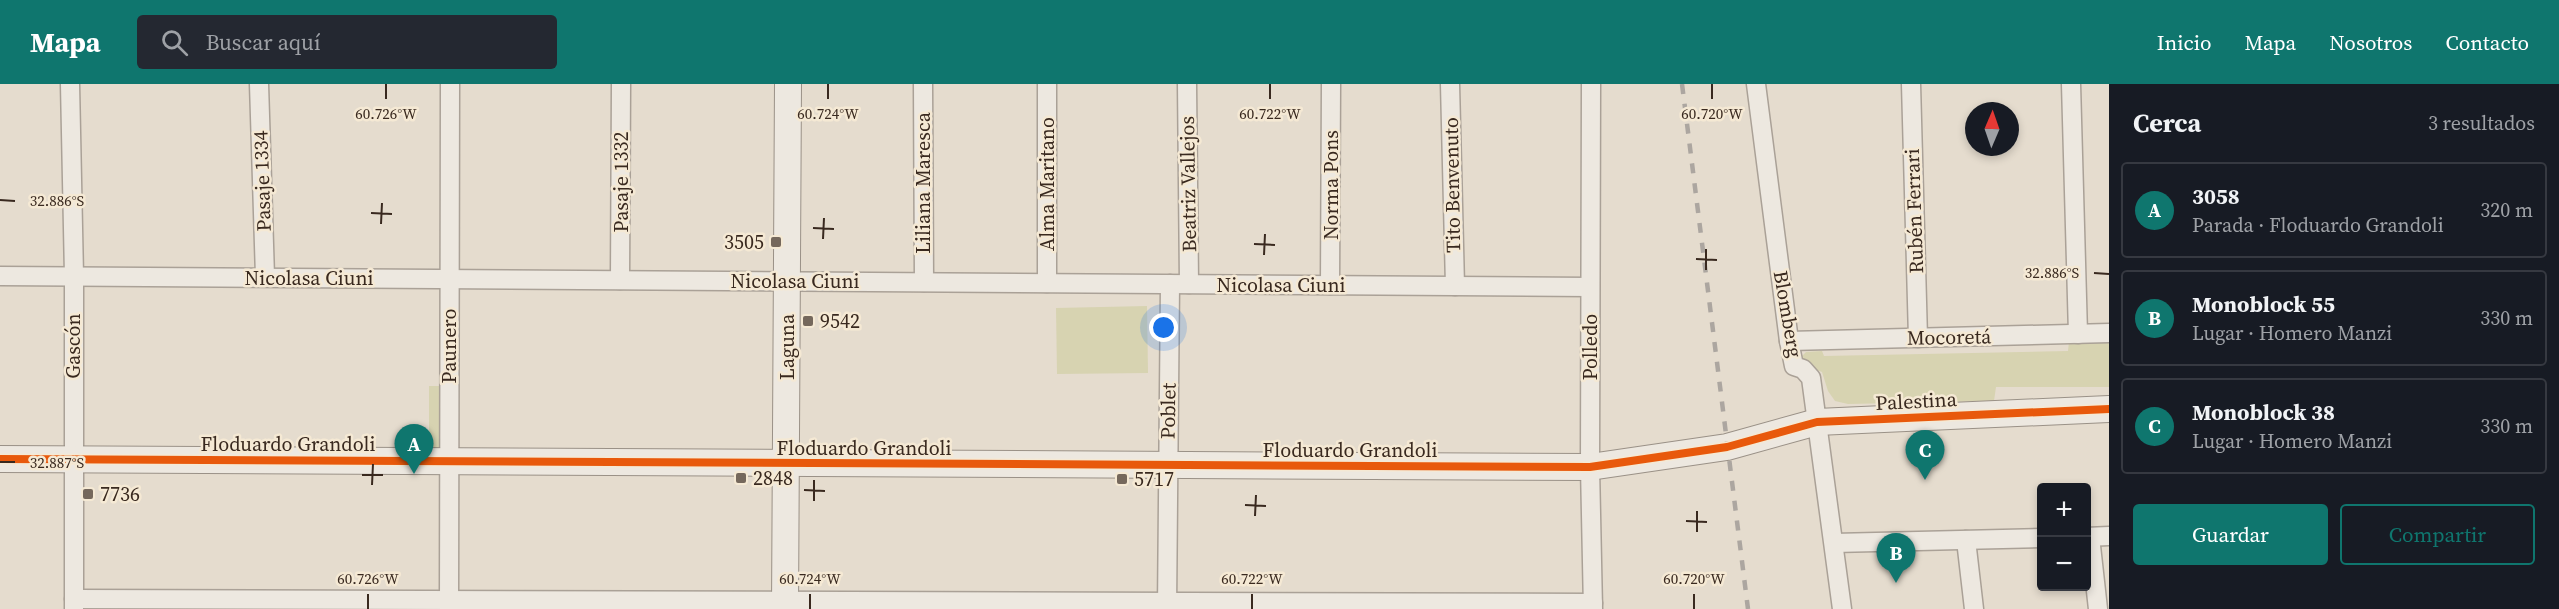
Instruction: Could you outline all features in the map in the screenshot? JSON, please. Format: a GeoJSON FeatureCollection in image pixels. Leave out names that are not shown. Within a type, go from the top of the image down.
{"type":"FeatureCollection","features":[{"type":"Feature","properties":{"kind":"street","name":"Gascón"},"geometry":{"type":"LineString","coordinates":[[70,84],[74,276],[74,604]]}},
{"type":"Feature","properties":{"kind":"street","name":"Pasaje 1334"},"geometry":{"type":"LineString","coordinates":[[259,84],[265,277]]}},
{"type":"Feature","properties":{"kind":"street","name":"Paunero"},"geometry":{"type":"LineString","coordinates":[[449,604],[450,84]]}},
{"type":"Feature","properties":{"kind":"street","name":"Pasaje 1332"},"geometry":{"type":"LineString","coordinates":[[620,280],[621,84]]}},
{"type":"Feature","properties":{"kind":"street","name":"Laguna"},"geometry":{"type":"LineString","coordinates":[[785,605],[788,84]]}},
{"type":"Feature","properties":{"kind":"street","name":"Liliana Maresca"},"geometry":{"type":"LineString","coordinates":[[923,84],[924,282]]}},
{"type":"Feature","properties":{"kind":"street","name":"Alma Maritano"},"geometry":{"type":"LineString","coordinates":[[1047,84],[1047,283]]}},
{"type":"Feature","properties":{"kind":"street","name":"Beatriz Vallejos"},"geometry":{"type":"LineString","coordinates":[[1187,84],[1189,284]]}},
{"type":"Feature","properties":{"kind":"street","name":"Norma Pons"},"geometry":{"type":"LineString","coordinates":[[1330,285],[1331,84]]}},
{"type":"Feature","properties":{"kind":"street","name":"Tito Benvenuto"},"geometry":{"type":"LineString","coordinates":[[1450,84],[1455,286]]}},
{"type":"Feature","properties":{"kind":"street","name":"Polledo"},"geometry":{"type":"LineString","coordinates":[[1591,84],[1590,467],[1593,606]]}},
{"type":"Feature","properties":{"kind":"street","name":"Blomberg"},"geometry":{"type":"LineString","coordinates":[[1756,84],[1794,366],[1803,369],[1811,378],[1842,609]]}},
{"type":"Feature","properties":{"kind":"street","name":"Rubén Ferrari"},"geometry":{"type":"LineString","coordinates":[[1911,84],[1918,338]]}},
{"type":"Feature","properties":{"kind":"street"},"geometry":{"type":"LineString","coordinates":[[2071,84],[2078,334]]}},
{"type":"Feature","properties":{"kind":"street","name":"Nicolasa Ciuni"},"geometry":{"type":"LineString","coordinates":[[0,276],[1590,287]]}},
{"type":"Feature","properties":{"kind":"street","name":"Poblet"},"geometry":{"type":"LineString","coordinates":[[1167,605],[1170,284]]}},
{"type":"Feature","properties":{"kind":"street","name":"Mocoretá"},"geometry":{"type":"LineString","coordinates":[[1790,341],[2109,333]]}},
{"type":"Feature","properties":{"kind":"street","name":"Palestina"},"geometry":{"type":"LineString","coordinates":[[1727,447],[1817,422],[2109,409]]}},
{"type":"Feature","properties":{"kind":"street","name":"Floduardo Grandoli"},"geometry":{"type":"LineString","coordinates":[[0,459],[786,465],[1590,467],[1727,447]]}},
{"type":"Feature","properties":{"kind":"street"},"geometry":{"type":"LineString","coordinates":[[2091,537],[2109,536]]}},
{"type":"Feature","properties":{"kind":"street"},"geometry":{"type":"LineString","coordinates":[[1834,543],[2037,538]]}},
{"type":"Feature","properties":{"kind":"street"},"geometry":{"type":"LineString","coordinates":[[1966,540],[1974,609]]}},
{"type":"Feature","properties":{"kind":"street"},"geometry":{"type":"LineString","coordinates":[[2091,559],[2098,609]]}},
{"type":"Feature","properties":{"kind":"street"},"geometry":{"type":"LineString","coordinates":[[74,604],[1593,606]]}},
{"type":"Feature","properties":{"kind":"shaded area"},"geometry":{"type":"Polygon","coordinates":[[[1147,306],[1148,373],[1057,374],[1056,308],[1147,306]]]}},
{"type":"Feature","properties":{"kind":"shaded area"},"geometry":{"type":"Polygon","coordinates":[[[2069,342],[2109,342],[2109,387],[1996,387],[1994,401],[1848,404],[1835,401],[1828,391],[1822,372],[1800,363],[1801,357],[1806,352],[1822,351],[1824,356],[2068,351],[2069,342]]]}},
{"type":"Feature","properties":{"kind":"shaded area"},"geometry":{"type":"Polygon","coordinates":[[[429,386],[444,386],[443,454],[429,454],[429,386]]]}},
{"type":"Feature","properties":{"kind":"railway"},"geometry":{"type":"LineString","coordinates":[[1682,84],[1748,609]]}},
{"type":"Feature","properties":{"kind":"cycle path"},"geometry":{"type":"LineString","coordinates":[[0,459],[1590,467],[1727,447],[1817,422],[2109,409]]}},
{"type":"Feature","properties":{"kind":"place","name":"3505"},"geometry":{"type":"Point","coordinates":[776,242]}},
{"type":"Feature","properties":{"kind":"place","name":"9542"},"geometry":{"type":"Point","coordinates":[808,321]}},
{"type":"Feature","properties":{"kind":"place","name":"3058"},"geometry":{"type":"Point","coordinates":[414,474]}},
{"type":"Feature","properties":{"kind":"place","name":"2848"},"geometry":{"type":"Point","coordinates":[741,478]}},
{"type":"Feature","properties":{"kind":"place","name":"5717"},"geometry":{"type":"Point","coordinates":[1122,479]}},
{"type":"Feature","properties":{"kind":"place","name":"Monoblock 38"},"geometry":{"type":"Point","coordinates":[1925,480]}},
{"type":"Feature","properties":{"kind":"place","name":"7736"},"geometry":{"type":"Point","coordinates":[88,494]}},
{"type":"Feature","properties":{"kind":"place","name":"Monoblock 55"},"geometry":{"type":"Point","coordinates":[1896,583]}}]}
